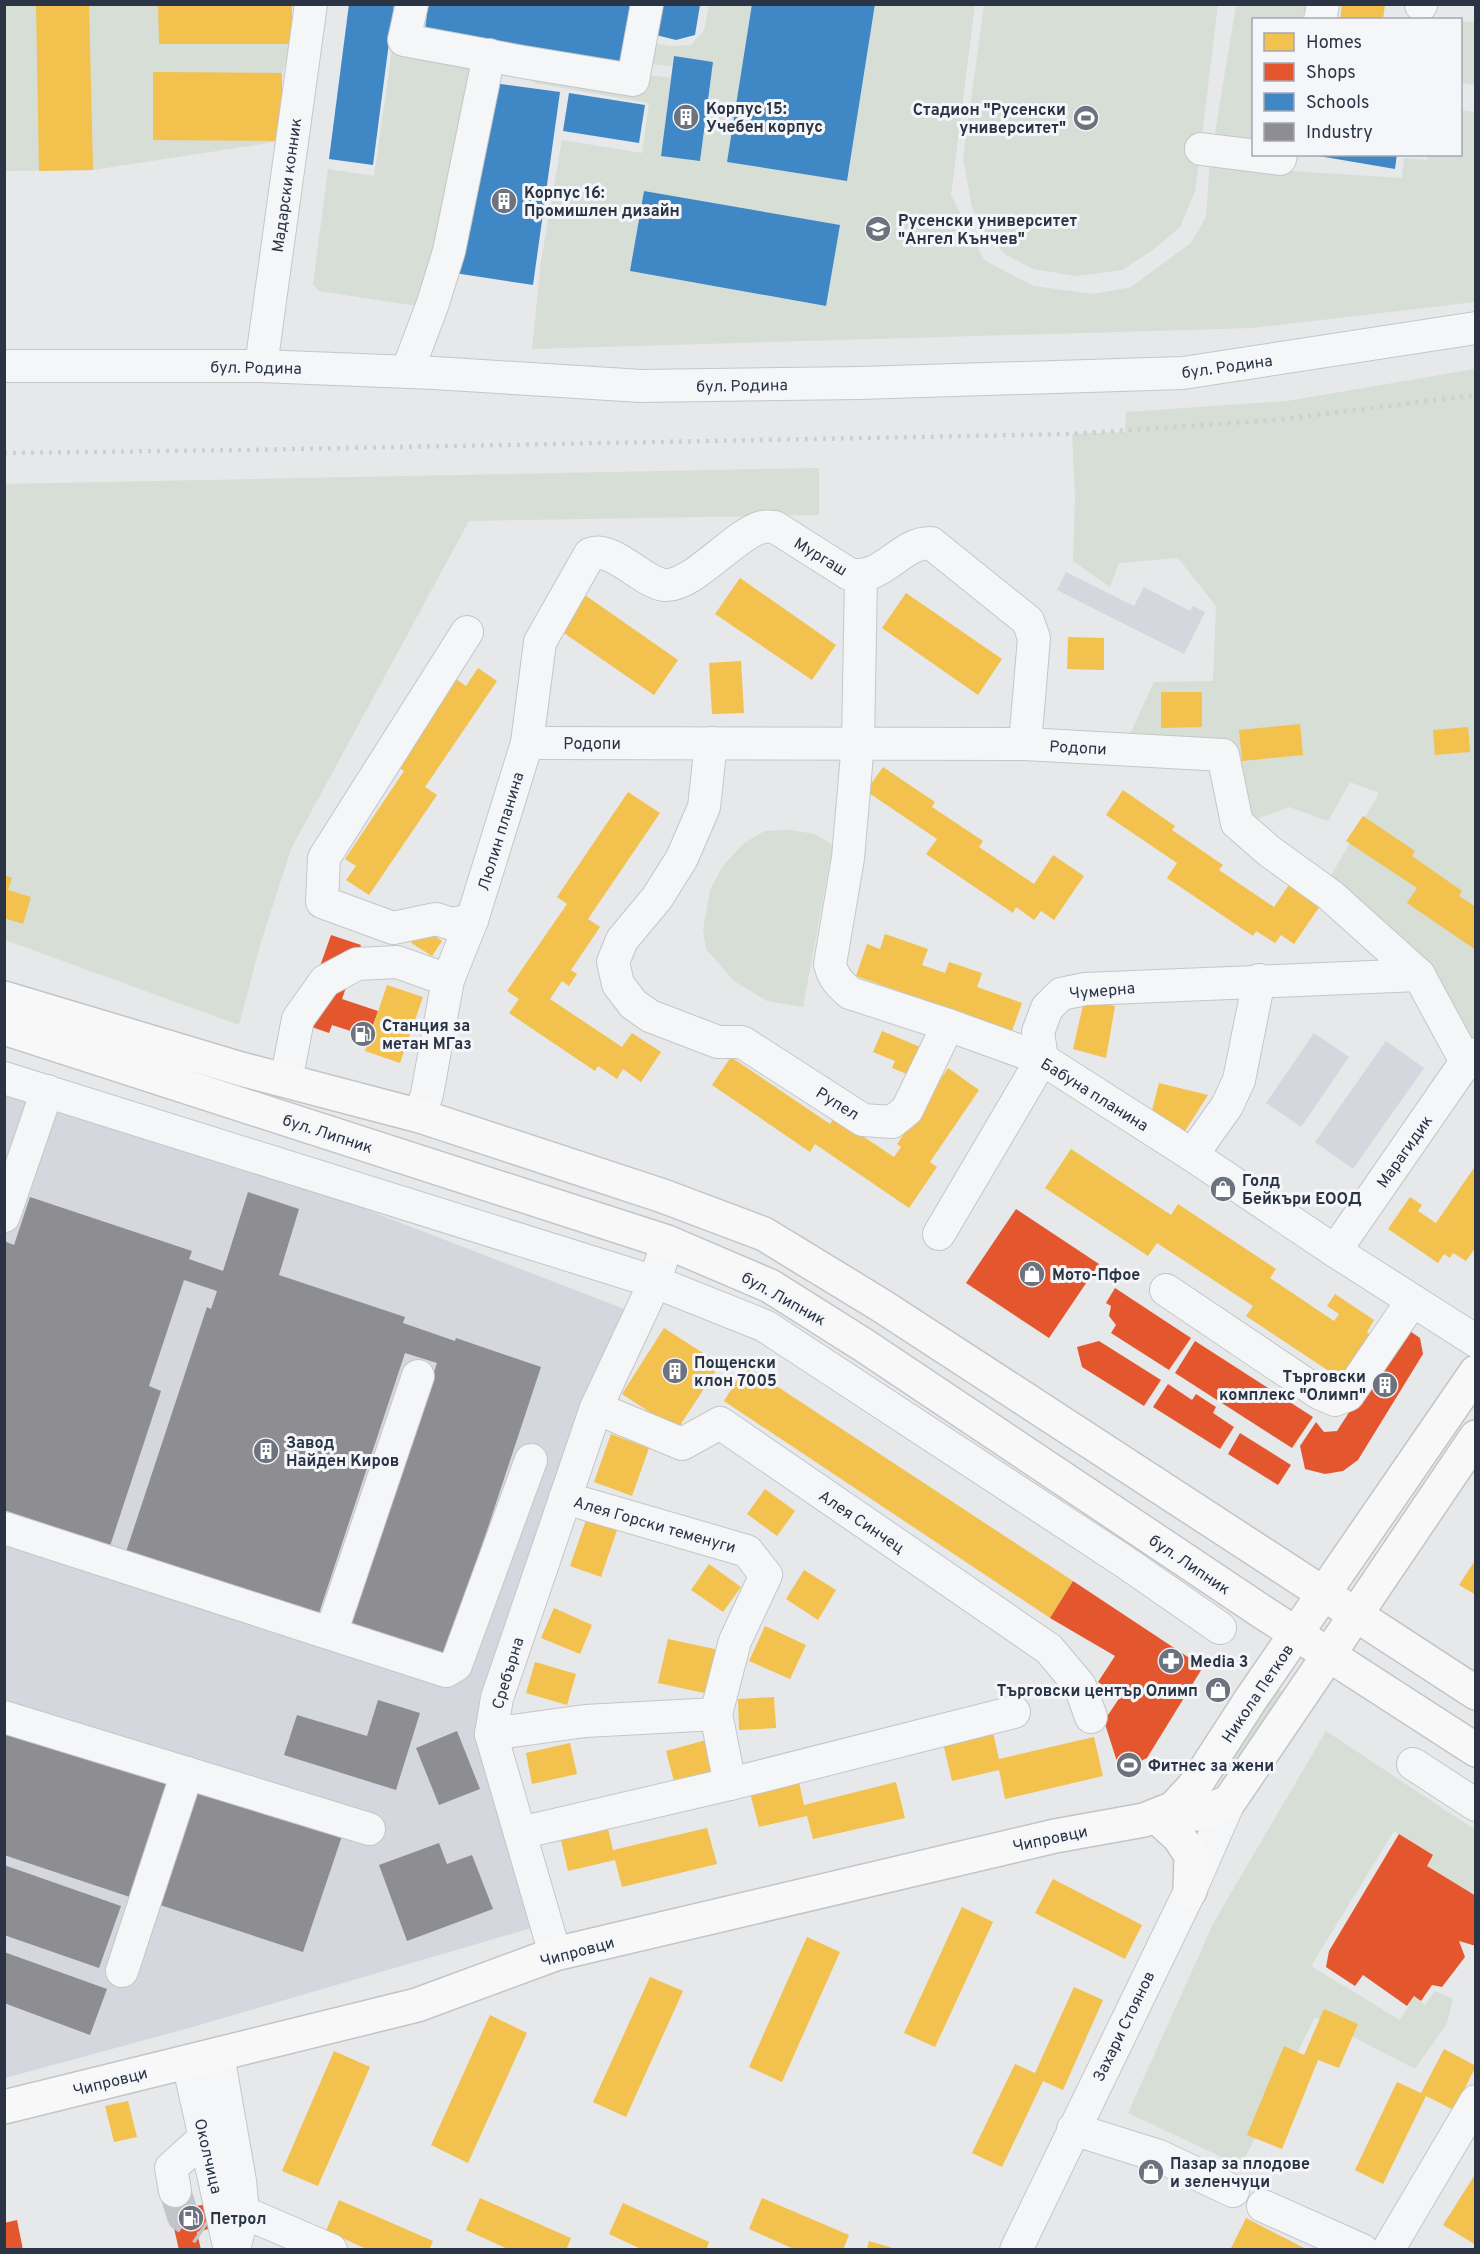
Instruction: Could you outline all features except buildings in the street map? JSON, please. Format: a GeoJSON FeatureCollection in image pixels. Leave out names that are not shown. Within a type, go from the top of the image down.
{"type":"FeatureCollection","features":[{"type":"Feature","properties":{"kind":"main road"},"geometry":{"type":"LineString","coordinates":[[4,998],[241,1069],[420,1116],[663,1196],[764,1234],[882,1305],[1476,1692]]}},
{"type":"Feature","properties":{"kind":"main road","name":"бул. Липник"},"geometry":{"type":"LineString","coordinates":[[4,1028],[667,1242],[770,1286],[865,1346],[1297,1634],[1476,1750]]}},
{"type":"Feature","properties":{"kind":"main road","name":"Никола Петков"},"geometry":{"type":"LineString","coordinates":[[1156,1816],[1174,1808],[1196,1784],[1251,1699],[1476,1371]]}},
{"type":"Feature","properties":{"kind":"main road"},"geometry":{"type":"LineString","coordinates":[[1156,1816],[1197,1814],[1229,1802],[1476,1437]]}},
{"type":"Feature","properties":{"kind":"main road"},"geometry":{"type":"LineString","coordinates":[[1156,1816],[1179,1837],[1191,1855],[1190,1891]]}},
{"type":"Feature","properties":{"kind":"main road","name":"Чипровци"},"geometry":{"type":"LineString","coordinates":[[4,2107],[417,2005],[555,1954],[1055,1836],[1156,1816]]}},
{"type":"Feature","properties":{"kind":"street","name":"Мадарски конник"},"geometry":{"type":"LineString","coordinates":[[261,366],[311,4]]}},
{"type":"Feature","properties":{"kind":"street"},"geometry":{"type":"LineString","coordinates":[[412,4],[404,40],[633,80],[647,4]]}},
{"type":"Feature","properties":{"kind":"street"},"geometry":{"type":"LineString","coordinates":[[407,372],[433,303],[449,251],[489,56]]}},
{"type":"Feature","properties":{"kind":"street"},"geometry":{"type":"LineString","coordinates":[[1201,149],[1252,155]]}},
{"type":"Feature","properties":{"kind":"street"},"geometry":{"type":"LineString","coordinates":[[1256,156],[1280,159],[1281,156]]}},
{"type":"Feature","properties":{"kind":"street","name":"бул. Родина"},"geometry":{"type":"LineString","coordinates":[[4,366],[261,366],[641,386],[859,383],[1183,373],[1476,328]]}},
{"type":"Feature","properties":{"kind":"street","name":"Мургаш"},"geometry":{"type":"LineString","coordinates":[[590,554],[602,552],[662,585],[673,585],[683,582],[748,534],[763,526],[775,527],[849,574],[861,577],[873,573],[918,546],[932,543],[1028,621],[1034,638],[1025,744]]}},
{"type":"Feature","properties":{"kind":"street","name":"Люлин планина"},"geometry":{"type":"LineString","coordinates":[[420,1116],[427,1094],[448,980],[472,920],[527,743],[540,642],[590,554]]}},
{"type":"Feature","properties":{"kind":"street"},"geometry":{"type":"LineString","coordinates":[[858,742],[861,577]]}},
{"type":"Feature","properties":{"kind":"street"},"geometry":{"type":"LineString","coordinates":[[467,632],[324,858],[322,902],[393,928],[436,919],[452,924],[472,920]]}},
{"type":"Feature","properties":{"kind":"street","name":"Бабуна планина"},"geometry":{"type":"LineString","coordinates":[[858,742],[848,858],[830,964],[832,975],[850,993],[948,1024],[1042,1059],[1476,1341]]}},
{"type":"Feature","properties":{"kind":"street","name":"Родопи"},"geometry":{"type":"LineString","coordinates":[[527,743],[1025,744],[1223,755],[1237,823],[1269,851],[1330,896],[1419,975],[1471,1058]]}},
{"type":"Feature","properties":{"kind":"street","name":"Рупел"},"geometry":{"type":"LineString","coordinates":[[711,743],[704,807],[682,858],[657,898],[622,940],[613,962],[618,984],[633,1004],[650,1016],[718,1042],[742,1042],[863,1120],[892,1122],[907,1110],[948,1024]]}},
{"type":"Feature","properties":{"kind":"street"},"geometry":{"type":"LineString","coordinates":[[286,1081],[298,1019],[326,981],[357,964],[397,962],[448,980]]}},
{"type":"Feature","properties":{"kind":"street","name":"Чумерна"},"geometry":{"type":"LineString","coordinates":[[1042,1059],[1038,1032],[1047,1008],[1061,994],[1085,989],[1419,975]]}},
{"type":"Feature","properties":{"kind":"street"},"geometry":{"type":"LineString","coordinates":[[1192,1155],[1227,1106],[1239,1080],[1259,980]]}},
{"type":"Feature","properties":{"kind":"street","name":"Марагидик"},"geometry":{"type":"LineString","coordinates":[[1335,1251],[1471,1058]]}},
{"type":"Feature","properties":{"kind":"street"},"geometry":{"type":"LineString","coordinates":[[939,1234],[1042,1059]]}},
{"type":"Feature","properties":{"kind":"street"},"geometry":{"type":"LineString","coordinates":[[4,1078],[655,1282],[765,1326],[1125,1562],[1220,1628]]}},
{"type":"Feature","properties":{"kind":"street"},"geometry":{"type":"LineString","coordinates":[[4,1216],[47,1091]]}},
{"type":"Feature","properties":{"kind":"street","name":"Сребърна"},"geometry":{"type":"LineString","coordinates":[[555,1954],[491,1734],[497,1698],[596,1408],[655,1282],[667,1242]]}},
{"type":"Feature","properties":{"kind":"street"},"geometry":{"type":"LineString","coordinates":[[1166,1290],[1319,1393],[1335,1400],[1348,1395],[1412,1301]]}},
{"type":"Feature","properties":{"kind":"street"},"geometry":{"type":"LineString","coordinates":[[331,1633],[418,1376]]}},
{"type":"Feature","properties":{"kind":"street","name":"Алея Синчец"},"geometry":{"type":"LineString","coordinates":[[596,1408],[682,1444],[720,1423],[1049,1649],[1080,1686],[1091,1717]]}},
{"type":"Feature","properties":{"kind":"street"},"geometry":{"type":"LineString","coordinates":[[4,1528],[446,1671],[456,1665],[531,1460]]}},
{"type":"Feature","properties":{"kind":"street","name":"Алея Горски теменуги"},"geometry":{"type":"LineString","coordinates":[[565,1498],[747,1551],[766,1575],[735,1641],[716,1714],[730,1784]]}},
{"type":"Feature","properties":{"kind":"street"},"geometry":{"type":"LineString","coordinates":[[520,1833],[730,1784],[1014,1712]]}},
{"type":"Feature","properties":{"kind":"street"},"geometry":{"type":"LineString","coordinates":[[491,1734],[585,1721],[716,1714]]}},
{"type":"Feature","properties":{"kind":"street"},"geometry":{"type":"LineString","coordinates":[[4,1717],[369,1829]]}},
{"type":"Feature","properties":{"kind":"street"},"geometry":{"type":"LineString","coordinates":[[1413,1764],[1476,1805]]}},
{"type":"Feature","properties":{"kind":"street"},"geometry":{"type":"LineString","coordinates":[[122,1971],[188,1773]]}},
{"type":"Feature","properties":{"kind":"street","name":"Захари Стоянов"},"geometry":{"type":"LineString","coordinates":[[1016,2250],[1190,1891],[1229,1802]]}},
{"type":"Feature","properties":{"kind":"street"},"geometry":{"type":"LineString","coordinates":[[202,2059],[231,2125],[243,2212],[234,2250]]}},
{"type":"Feature","properties":{"kind":"street","name":"Околчица"},"geometry":{"type":"LineString","coordinates":[[202,2059],[204,2138],[229,2250]]}},
{"type":"Feature","properties":{"kind":"street"},"geometry":{"type":"LineString","coordinates":[[1388,2250],[1476,2101]]}},
{"type":"Feature","properties":{"kind":"street"},"geometry":{"type":"LineString","coordinates":[[1073,2129],[1160,2156],[1233,2192]]}},
{"type":"Feature","properties":{"kind":"street"},"geometry":{"type":"LineString","coordinates":[[175,2191],[171,2168],[204,2138]]}},
{"type":"Feature","properties":{"kind":"street"},"geometry":{"type":"LineString","coordinates":[[1263,2206],[1362,2250]]}},
{"type":"Feature","properties":{"kind":"street"},"geometry":{"type":"LineString","coordinates":[[243,2212],[331,2250]]}},
{"type":"Feature","properties":{"kind":"shaded area"},"geometry":{"type":"Polygon","coordinates":[[[5,5],[292,5],[292,44],[282,74],[282,141],[93,170],[5,171],[5,5]]]}},
{"type":"Feature","properties":{"kind":"shaded area"},"geometry":{"type":"Polygon","coordinates":[[[709,5],[752,5],[727,162],[847,181],[875,5],[975,5],[951,195],[984,260],[1033,286],[1094,294],[1131,287],[1191,243],[1206,217],[1210,162],[1291,171],[1402,178],[1404,158],[1427,160],[1428,156],[1462,156],[1462,110],[1475,112],[1475,302],[1253,328],[532,349],[541,261],[562,140],[642,153],[649,103],[534,83],[537,69],[636,73],[671,78],[661,155],[700,161],[713,62],[674,56],[672,66],[641,63],[645,42],[671,46],[691,45],[704,30],[709,5]],[[644,191],[631,271],[825,306],[839,225],[644,191]]]}},
{"type":"Feature","properties":{"kind":"shaded area","name":"Стадион \"Русенски университет\""},"geometry":{"type":"Polygon","coordinates":[[[984,5],[1218,5],[1195,192],[1180,227],[1153,250],[1122,270],[1076,276],[1033,269],[1005,254],[987,235],[972,208],[963,158],[984,5]]]}},
{"type":"Feature","properties":{"kind":"shaded area"},"geometry":{"type":"Polygon","coordinates":[[[1236,5],[1317,5],[1315,18],[1252,18],[1252,143],[1214,139],[1236,5]]]}},
{"type":"Feature","properties":{"kind":"shaded area"},"geometry":{"type":"Polygon","coordinates":[[[1462,21],[1475,23],[1475,85],[1462,83],[1462,21]]]}},
{"type":"Feature","properties":{"kind":"shaded area"},"geometry":{"type":"Polygon","coordinates":[[[393,43],[481,59],[423,307],[319,291],[313,284],[328,169],[374,176],[393,43]]]}},
{"type":"Feature","properties":{"kind":"shaded area"},"geometry":{"type":"Polygon","coordinates":[[[1475,369],[1475,1064],[1330,877],[1379,793],[1350,782],[1328,821],[1289,807],[1253,820],[1223,755],[1123,749],[1154,682],[1213,681],[1216,606],[1178,558],[1119,563],[1110,587],[1073,561],[1075,497],[1072,434],[1125,432],[1126,412],[1287,401],[1475,369]]]}},
{"type":"Feature","properties":{"kind":"shaded area"},"geometry":{"type":"Polygon","coordinates":[[[819,468],[819,515],[469,521],[291,849],[261,942],[239,1025],[5,940],[4,484],[819,468]]]}},
{"type":"Feature","properties":{"kind":"shaded area"},"geometry":{"type":"Polygon","coordinates":[[[1066,572],[1134,606],[1144,587],[1190,611],[1193,606],[1205,612],[1184,654],[1057,590],[1066,572]]]}},
{"type":"Feature","properties":{"kind":"shaded area"},"geometry":{"type":"Polygon","coordinates":[[[790,830],[815,834],[833,845],[803,1007],[767,1001],[734,981],[706,949],[703,930],[710,890],[723,866],[744,843],[765,831],[790,830]]]}},
{"type":"Feature","properties":{"kind":"shaded area"},"geometry":{"type":"Polygon","coordinates":[[[1314,1033],[1349,1057],[1301,1127],[1266,1103],[1314,1033]]]}},
{"type":"Feature","properties":{"kind":"shaded area"},"geometry":{"type":"Polygon","coordinates":[[[1386,1041],[1424,1068],[1353,1169],[1315,1142],[1386,1041]]]}},
{"type":"Feature","properties":{"kind":"shaded area"},"geometry":{"type":"Polygon","coordinates":[[[4,1070],[627,1310],[486,1684],[535,1927],[189,2028],[5,2078],[4,1070]]]}},
{"type":"Feature","properties":{"kind":"shaded area"},"geometry":{"type":"Polygon","coordinates":[[[1277,1688],[1283,1693],[1255,1735],[1235,1762],[1201,1800],[1277,1688]]]}},
{"type":"Feature","properties":{"kind":"shaded area"},"geometry":{"type":"Polygon","coordinates":[[[1326,1731],[1475,1830],[1475,1896],[1427,1866],[1433,1855],[1394,1831],[1311,1966],[1400,2020],[1414,1996],[1425,2005],[1435,1991],[1453,1999],[1447,2023],[1415,2069],[1315,2017],[1241,2166],[1128,2113],[1214,1922],[1326,1731]]]}},
{"type":"Feature","properties":{"kind":"tunnel"},"geometry":{"type":"LineString","coordinates":[[175,2191],[183,2216],[204,2230]]}},
{"type":"Feature","properties":{"kind":"railway"},"geometry":{"type":"LineString","coordinates":[[4,453],[1072,434],[1276,420],[1476,395]]}},
{"type":"Feature","properties":{"kind":"place","name":"Корпус 15: Учебен корпус"},"geometry":{"type":"Point","coordinates":[686,117]}},
{"type":"Feature","properties":{"kind":"place","name":"Стадион \"Русенски университет\""},"geometry":{"type":"Point","coordinates":[1086,118]}},
{"type":"Feature","properties":{"kind":"place","name":"Корпус 16: Промишлен дизайн"},"geometry":{"type":"Point","coordinates":[504,201]}},
{"type":"Feature","properties":{"kind":"place","name":"Русенски университет \"Ангел Кънчев\""},"geometry":{"type":"Point","coordinates":[878,229]}},
{"type":"Feature","properties":{"kind":"place","name":"Станция за метан МГаз"},"geometry":{"type":"Point","coordinates":[363,1034]}},
{"type":"Feature","properties":{"kind":"place","name":"Голд Бейкъри ЕООД"},"geometry":{"type":"Point","coordinates":[1223,1189]}},
{"type":"Feature","properties":{"kind":"place","name":"Мото-Пфое"},"geometry":{"type":"Point","coordinates":[1032,1274]}},
{"type":"Feature","properties":{"kind":"place","name":"Пощенски клон 7005"},"geometry":{"type":"Point","coordinates":[675,1371]}},
{"type":"Feature","properties":{"kind":"place","name":"Търговски комплекс \"Олимп\""},"geometry":{"type":"Point","coordinates":[1385,1385]}},
{"type":"Feature","properties":{"kind":"place","name":"Завод Найден Киров"},"geometry":{"type":"Point","coordinates":[266,1451]}},
{"type":"Feature","properties":{"kind":"place","name":"Media 3"},"geometry":{"type":"Point","coordinates":[1171,1661]}},
{"type":"Feature","properties":{"kind":"place","name":"Търговски център Олимп"},"geometry":{"type":"Point","coordinates":[1218,1690]}},
{"type":"Feature","properties":{"kind":"place","name":"Фитнес за жени"},"geometry":{"type":"Point","coordinates":[1129,1765]}},
{"type":"Feature","properties":{"kind":"place","name":"Пазар за плодове и зеленчуци"},"geometry":{"type":"Point","coordinates":[1151,2172]}},
{"type":"Feature","properties":{"kind":"place","name":"Петрол"},"geometry":{"type":"Point","coordinates":[191,2218]}}]}
